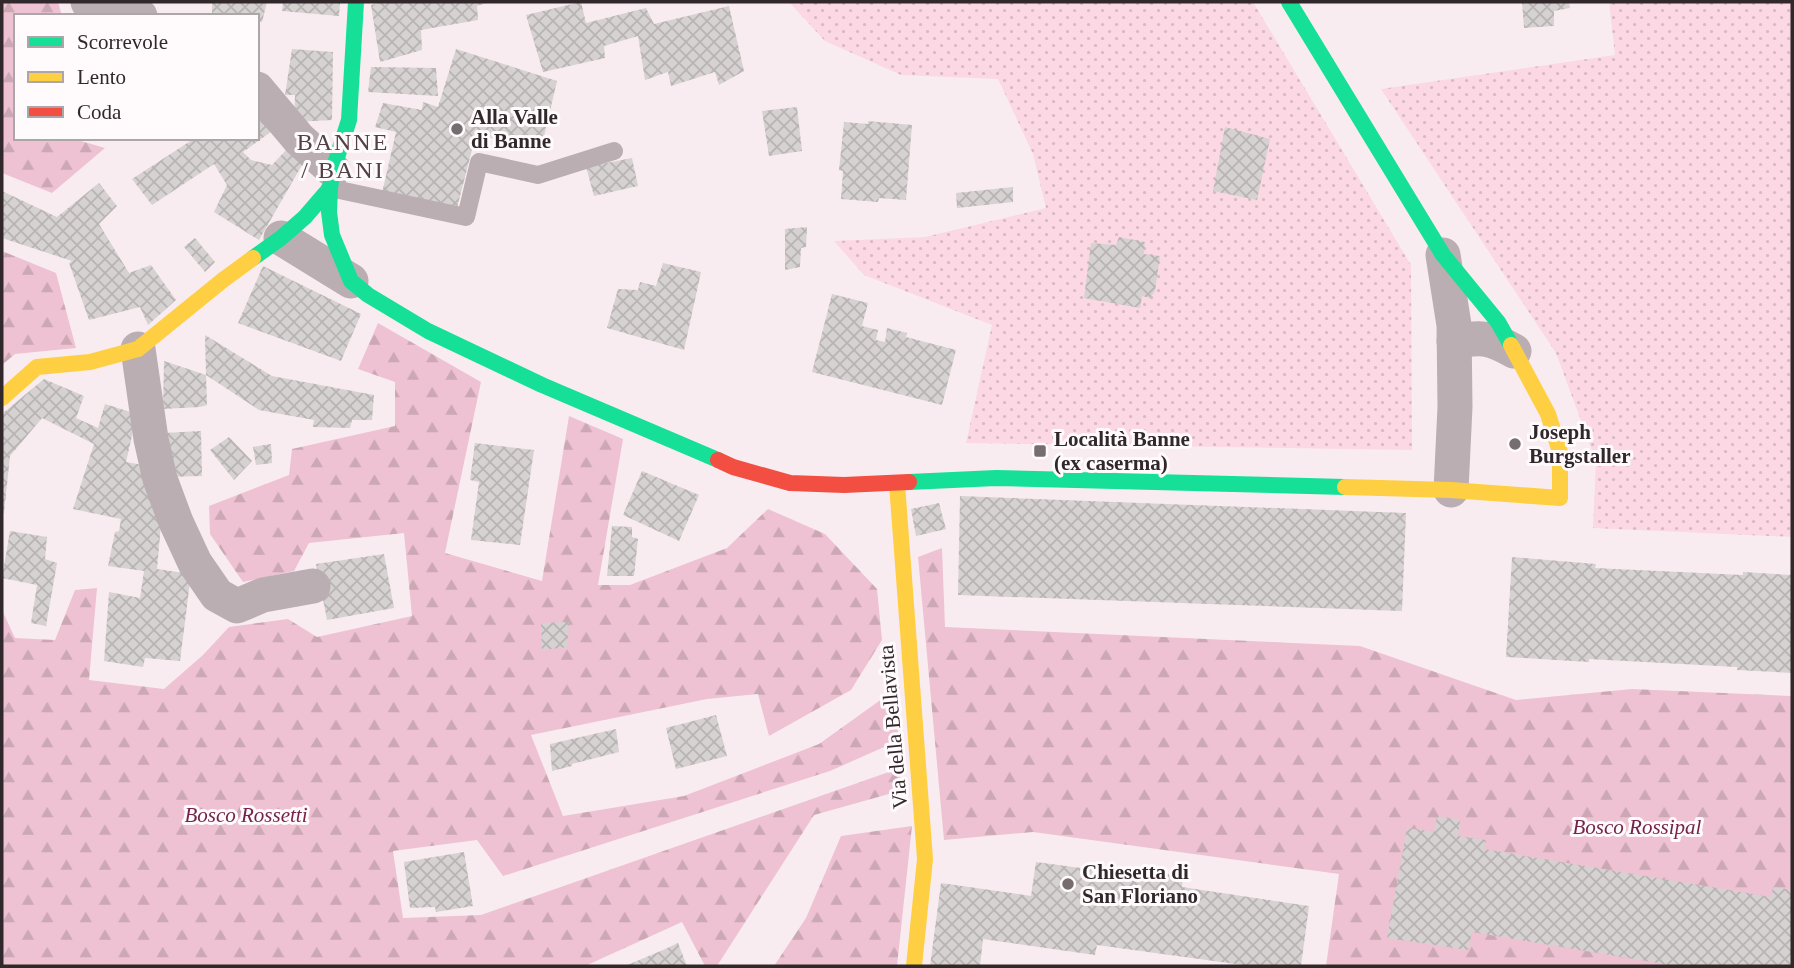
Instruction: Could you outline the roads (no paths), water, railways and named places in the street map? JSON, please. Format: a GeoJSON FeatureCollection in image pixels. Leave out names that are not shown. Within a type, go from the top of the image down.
{"type":"FeatureCollection","features":[{"type":"Feature","properties":{"kind":"street"},"geometry":{"type":"LineString","coordinates":[[88,2],[91,7],[117,8],[134,14]]}},
{"type":"Feature","properties":{"kind":"street"},"geometry":{"type":"LineString","coordinates":[[351,281],[332,235],[329,212],[331,179],[349,120],[356,2]]}},
{"type":"Feature","properties":{"kind":"street"},"geometry":{"type":"LineString","coordinates":[[281,238],[428,331],[542,385],[733,467],[790,483],[897,484],[996,478],[1451,490],[1560,498],[1560,452],[1548,414],[1514,351],[1498,322],[1443,255],[1289,2]]}},
{"type":"Feature","properties":{"kind":"street"},"geometry":{"type":"LineString","coordinates":[[259,91],[331,179]]}},
{"type":"Feature","properties":{"kind":"street"},"geometry":{"type":"LineString","coordinates":[[2,398],[37,367],[90,362],[138,349],[305,217],[331,179]]}},
{"type":"Feature","properties":{"kind":"street"},"geometry":{"type":"LineString","coordinates":[[1443,255],[1454,325],[1455,407],[1451,490]]}},
{"type":"Feature","properties":{"kind":"street"},"geometry":{"type":"LineString","coordinates":[[1454,341],[1478,338],[1496,341],[1514,351]]}},
{"type":"Feature","properties":{"kind":"street"},"geometry":{"type":"LineString","coordinates":[[138,349],[150,439],[160,479],[195,563],[217,595],[237,606],[262,595],[313,586]]}},
{"type":"Feature","properties":{"kind":"street","name":"Via della Bellavista"},"geometry":{"type":"LineString","coordinates":[[897,484],[925,859],[914,966]]}},
{"type":"Feature","properties":{"kind":"lane"},"geometry":{"type":"LineString","coordinates":[[331,179],[466,217],[479,162],[538,175],[614,151]]}},
{"type":"Feature","properties":{"kind":"place","name":"Alla Valle di Banne"},"geometry":{"type":"Point","coordinates":[457,129]}},
{"type":"Feature","properties":{"kind":"place","name":"Joseph Burgstaller"},"geometry":{"type":"Point","coordinates":[1515,444]}},
{"type":"Feature","properties":{"kind":"place","name":"Località Banne (ex caserma)"},"geometry":{"type":"Point","coordinates":[1040,451]}},
{"type":"Feature","properties":{"kind":"place","name":"Chiesetta di San Floriano"},"geometry":{"type":"Point","coordinates":[1068,884]}},
{"type":"Feature","properties":{"kind":"district","name":"BANNE / BANI"},"geometry":{"type":"Point","coordinates":[343,156]}},
{"type":"Feature","properties":{"kind":"park label","name":"Bosco Rossetti"},"geometry":{"type":"Point","coordinates":[246,815]}},
{"type":"Feature","properties":{"kind":"park label","name":"Bosco Rossipal"},"geometry":{"type":"Point","coordinates":[1637,827]}}]}
